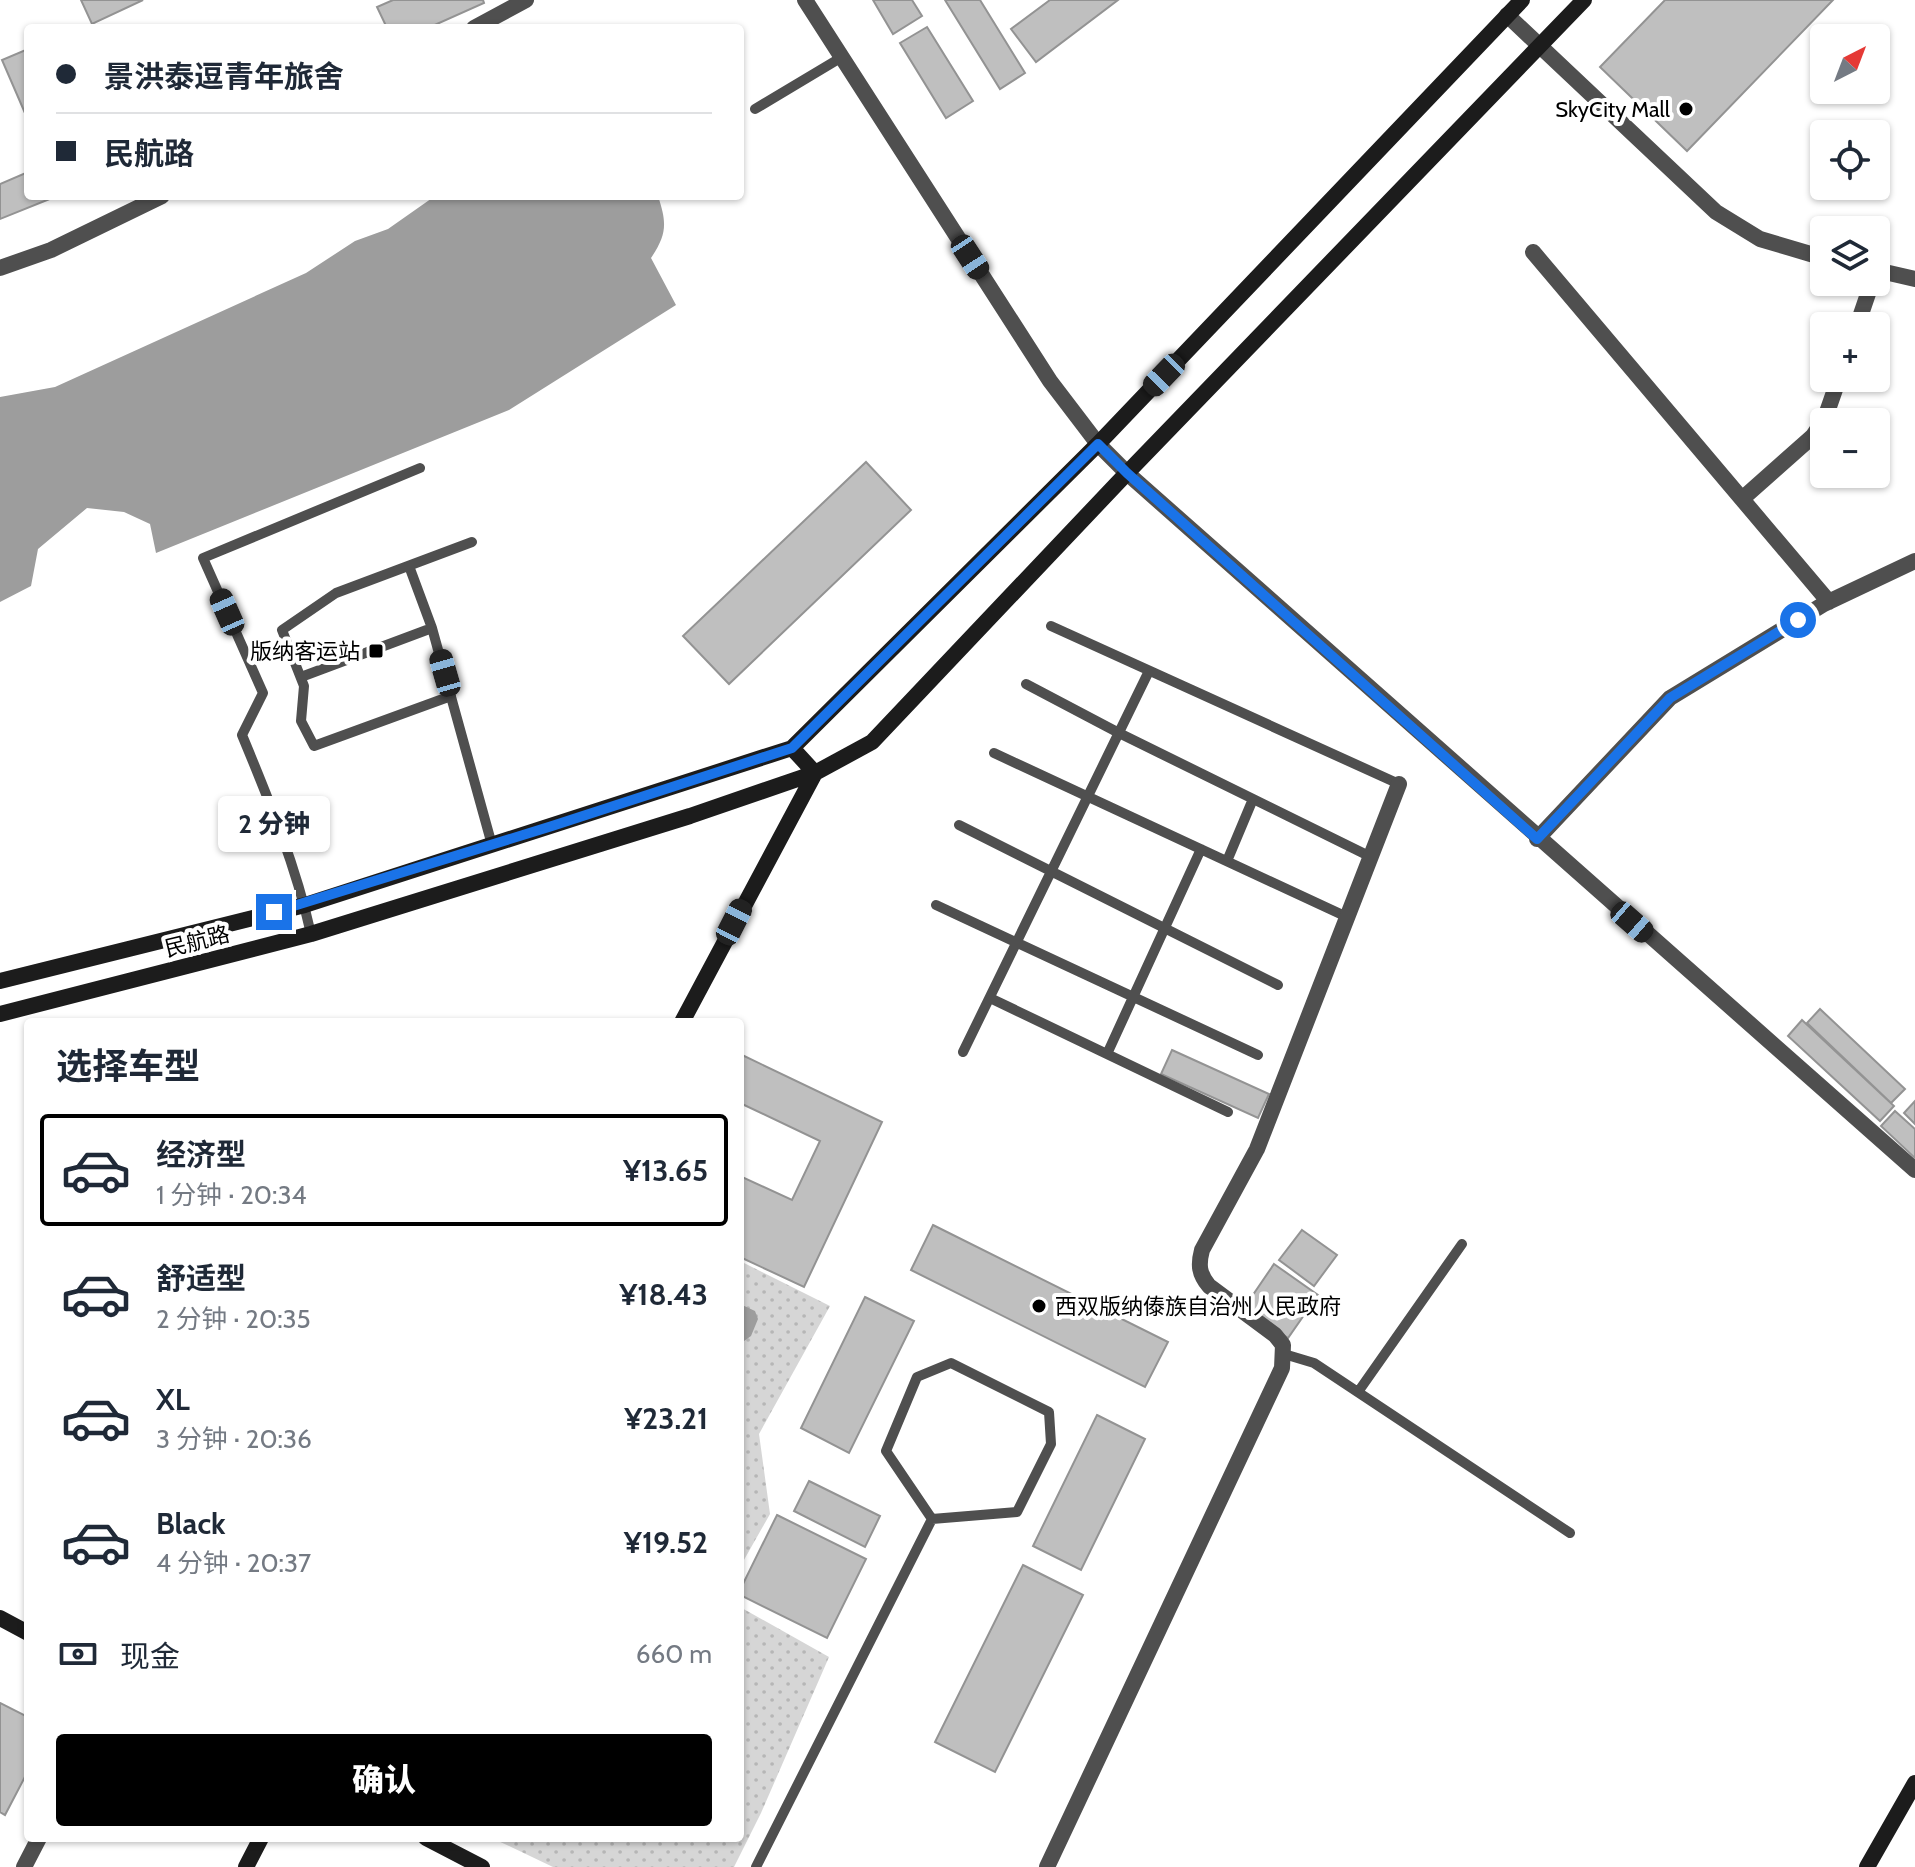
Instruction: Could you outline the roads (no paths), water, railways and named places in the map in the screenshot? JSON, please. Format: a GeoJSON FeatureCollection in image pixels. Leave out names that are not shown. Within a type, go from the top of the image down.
{"type":"FeatureCollection","features":[{"type":"Feature","properties":{"kind":"main road"},"geometry":{"type":"LineString","coordinates":[[684,1018],[815,773],[792,748],[1098,444],[1522,0]]}},
{"type":"Feature","properties":{"kind":"main road","name":"民航路"},"geometry":{"type":"LineString","coordinates":[[0,1014],[311,934],[690,816],[815,773],[872,742],[1584,0]]}},
{"type":"Feature","properties":{"kind":"main road","name":"民航路"},"geometry":{"type":"LineString","coordinates":[[0,981],[305,905],[792,748]]}},
{"type":"Feature","properties":{"kind":"main road"},"geometry":{"type":"LineString","coordinates":[[0,1618],[24,1631]]}},
{"type":"Feature","properties":{"kind":"main road"},"geometry":{"type":"LineString","coordinates":[[1867,1867],[1915,1783]]}},
{"type":"Feature","properties":{"kind":"main road"},"geometry":{"type":"LineString","coordinates":[[246,1867],[259,1842]]}},
{"type":"Feature","properties":{"kind":"main road"},"geometry":{"type":"LineString","coordinates":[[434,1842],[482,1867]]}},
{"type":"Feature","properties":{"kind":"street"},"geometry":{"type":"LineString","coordinates":[[481,24],[526,0]]}},
{"type":"Feature","properties":{"kind":"street"},"geometry":{"type":"LineString","coordinates":[[805,0],[1050,381],[1098,444],[1537,839],[1915,1170]]}},
{"type":"Feature","properties":{"kind":"street"},"geometry":{"type":"LineString","coordinates":[[1507,15],[1702,201],[1729,222],[1760,239],[1810,254]]}},
{"type":"Feature","properties":{"kind":"street"},"geometry":{"type":"LineString","coordinates":[[0,268],[51,250],[154,200]]}},
{"type":"Feature","properties":{"kind":"street"},"geometry":{"type":"LineString","coordinates":[[1533,252],[1829,602]]}},
{"type":"Feature","properties":{"kind":"street"},"geometry":{"type":"LineString","coordinates":[[1890,273],[1915,279]]}},
{"type":"Feature","properties":{"kind":"street"},"geometry":{"type":"LineString","coordinates":[[1742,499],[1813,436],[1825,418],[1834,392]]}},
{"type":"Feature","properties":{"kind":"street"},"geometry":{"type":"LineString","coordinates":[[1537,839],[1670,698],[1829,602],[1915,561]]}},
{"type":"Feature","properties":{"kind":"street"},"geometry":{"type":"LineString","coordinates":[[1047,1867],[1282,1368],[1283,1345],[1275,1335],[1209,1286],[1200,1276],[1199,1262],[1202,1250],[1257,1149],[1399,784]]}},
{"type":"Feature","properties":{"kind":"street"},"geometry":{"type":"LineString","coordinates":[[24,1867],[37,1842]]}},
{"type":"Feature","properties":{"kind":"lane"},"geometry":{"type":"LineString","coordinates":[[755,109],[842,57]]}},
{"type":"Feature","properties":{"kind":"lane"},"geometry":{"type":"LineString","coordinates":[[311,934],[305,905],[270,804],[242,735],[263,693],[203,558],[420,468]]}},
{"type":"Feature","properties":{"kind":"lane"},"geometry":{"type":"LineString","coordinates":[[451,696],[314,746],[301,721],[304,686],[282,630],[336,593],[472,542]]}},
{"type":"Feature","properties":{"kind":"lane"},"geometry":{"type":"LineString","coordinates":[[409,566],[432,628],[492,845]]}},
{"type":"Feature","properties":{"kind":"lane"},"geometry":{"type":"LineString","coordinates":[[1051,626],[1399,784]]}},
{"type":"Feature","properties":{"kind":"lane"},"geometry":{"type":"LineString","coordinates":[[301,677],[432,628]]}},
{"type":"Feature","properties":{"kind":"lane"},"geometry":{"type":"LineString","coordinates":[[963,1052],[1149,671]]}},
{"type":"Feature","properties":{"kind":"lane"},"geometry":{"type":"LineString","coordinates":[[1026,684],[1371,857]]}},
{"type":"Feature","properties":{"kind":"lane"},"geometry":{"type":"LineString","coordinates":[[994,753],[1347,917]]}},
{"type":"Feature","properties":{"kind":"lane"},"geometry":{"type":"LineString","coordinates":[[1227,861],[1253,799]]}},
{"type":"Feature","properties":{"kind":"lane"},"geometry":{"type":"LineString","coordinates":[[959,825],[1278,985]]}},
{"type":"Feature","properties":{"kind":"lane"},"geometry":{"type":"LineString","coordinates":[[1107,1054],[1201,849]]}},
{"type":"Feature","properties":{"kind":"lane"},"geometry":{"type":"LineString","coordinates":[[936,905],[1258,1055]]}},
{"type":"Feature","properties":{"kind":"lane"},"geometry":{"type":"LineString","coordinates":[[990,998],[1228,1112]]}},
{"type":"Feature","properties":{"kind":"lane"},"geometry":{"type":"LineString","coordinates":[[1358,1392],[1462,1244]]}},
{"type":"Feature","properties":{"kind":"lane"},"geometry":{"type":"LineString","coordinates":[[1284,1354],[1314,1363],[1570,1533]]}},
{"type":"Feature","properties":{"kind":"lane"},"geometry":{"type":"LineString","coordinates":[[951,1363],[1049,1412],[1051,1444],[1017,1512],[932,1519],[886,1451],[917,1377],[951,1363]]}},
{"type":"Feature","properties":{"kind":"lane"},"geometry":{"type":"LineString","coordinates":[[756,1867],[932,1519]]}},
{"type":"Feature","properties":{"kind":"place","name":"SkyCity Mall"},"geometry":{"type":"Point","coordinates":[1686,109]}},
{"type":"Feature","properties":{"kind":"place","name":"版纳客运站"},"geometry":{"type":"Point","coordinates":[376,651]}},
{"type":"Feature","properties":{"kind":"place","name":"西双版纳傣族自治州人民政府"},"geometry":{"type":"Point","coordinates":[1039,1306]}}]}
